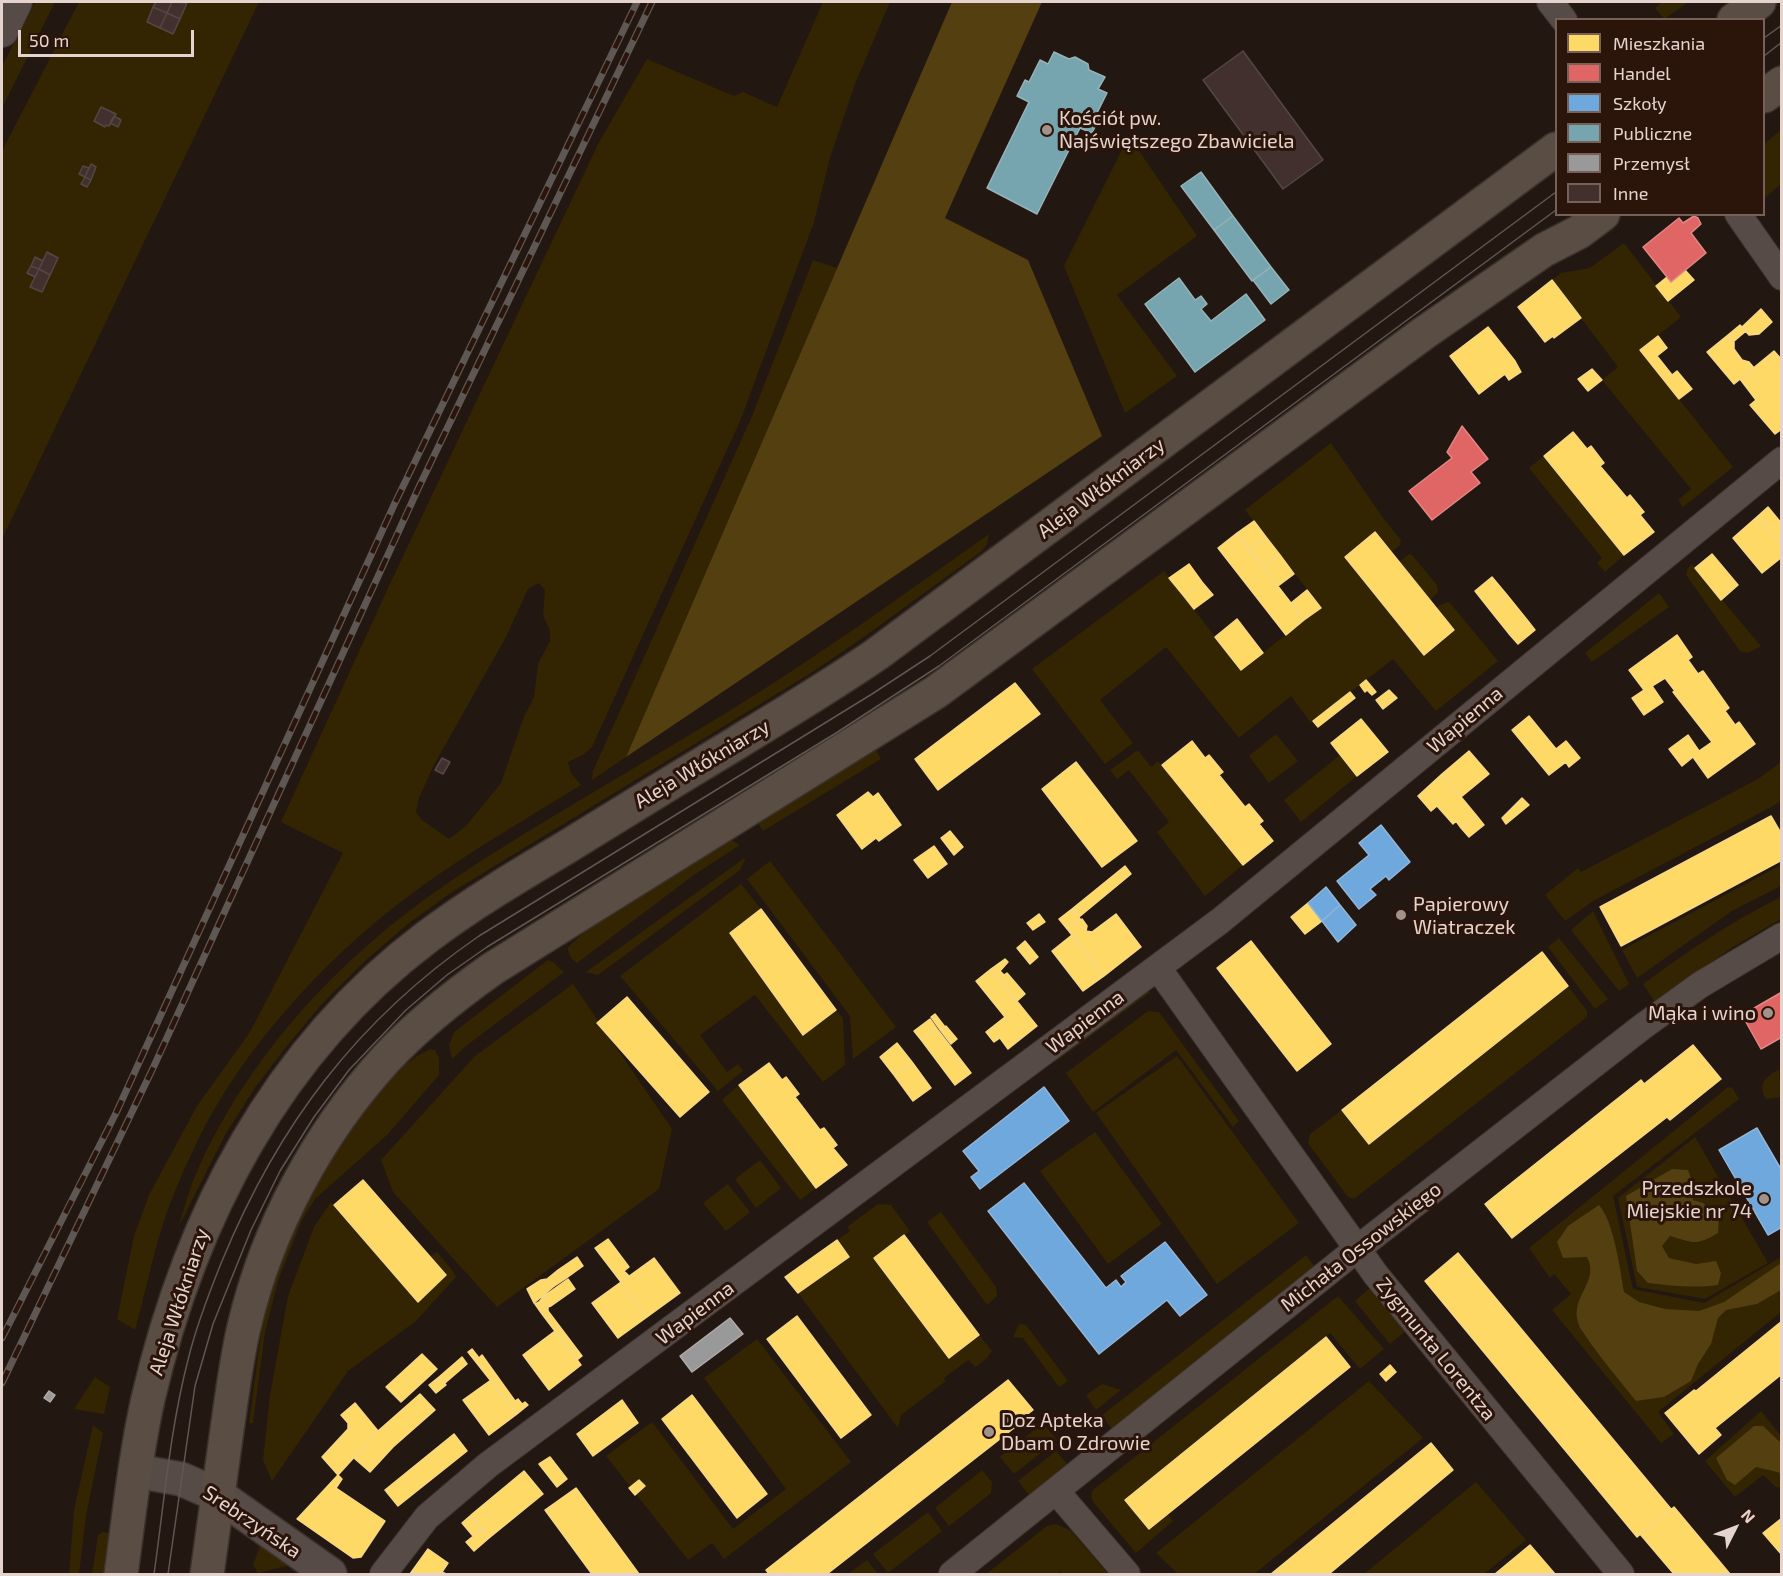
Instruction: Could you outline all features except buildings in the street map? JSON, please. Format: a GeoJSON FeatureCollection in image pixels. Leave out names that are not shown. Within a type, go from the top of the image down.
{"type":"FeatureCollection","features":[{"type":"Feature","properties":{"kind":"main road"},"geometry":{"type":"LineString","coordinates":[[1737,18],[1759,2]]}},
{"type":"Feature","properties":{"kind":"main road"},"geometry":{"type":"LineString","coordinates":[[1765,95],[1782,83]]}},
{"type":"Feature","properties":{"kind":"main road","name":"Aleja Włókniarzy"},"geometry":{"type":"LineString","coordinates":[[121,1575],[148,1398],[180,1284],[213,1205],[236,1160],[283,1086],[330,1028],[377,979],[426,938],[484,897],[850,673],[1555,150]]}},
{"type":"Feature","properties":{"kind":"main road"},"geometry":{"type":"LineString","coordinates":[[207,1575],[244,1328],[271,1241],[299,1182],[340,1117],[386,1059],[414,1031],[452,998],[492,969],[936,692],[1424,333],[1544,250],[1579,232],[1600,216]]}},
{"type":"Feature","properties":{"kind":"main road","name":"Srebrzyńska"},"geometry":{"type":"LineString","coordinates":[[136,1471],[181,1479],[218,1495],[330,1575]]}},
{"type":"Feature","properties":{"kind":"street"},"geometry":{"type":"LineString","coordinates":[[2,31],[16,2]]}},
{"type":"Feature","properties":{"kind":"street"},"geometry":{"type":"LineString","coordinates":[[1550,2],[1562,18]]}},
{"type":"Feature","properties":{"kind":"street"},"geometry":{"type":"LineString","coordinates":[[1739,216],[1782,276]]}},
{"type":"Feature","properties":{"kind":"street","name":"Wapienna"},"geometry":{"type":"LineString","coordinates":[[383,1575],[427,1517],[488,1465],[1158,968],[1258,891],[1782,460]]}},
{"type":"Feature","properties":{"kind":"street","name":"Michała Ossowskiego"},"geometry":{"type":"LineString","coordinates":[[952,1575],[1358,1249],[1642,1027],[1700,985],[1782,936]]}},
{"type":"Feature","properties":{"kind":"street","name":"Zygmunta Lorentza"},"geometry":{"type":"LineString","coordinates":[[1158,968],[1383,1285],[1621,1575]]}},
{"type":"Feature","properties":{"kind":"street"},"geometry":{"type":"LineString","coordinates":[[1056,1491],[1126,1575]]}},
{"type":"Feature","properties":{"kind":"shaded area"},"geometry":{"type":"Polygon","coordinates":[[[35,2],[55,2],[2,108],[2,66],[35,2]]]}},
{"type":"Feature","properties":{"kind":"shaded area"},"geometry":{"type":"Polygon","coordinates":[[[79,2],[259,2],[2,539],[2,151],[79,2]]]}},
{"type":"Feature","properties":{"kind":"shaded area"},"geometry":{"type":"Polygon","coordinates":[[[823,2],[890,2],[855,84],[830,158],[814,222],[741,419],[592,747],[583,755],[568,762],[571,773],[581,785],[467,855],[402,901],[343,951],[286,1010],[237,1074],[198,1140],[170,1203],[135,1330],[117,1319],[134,1236],[149,1195],[197,1106],[250,1032],[343,853],[281,822],[388,588],[598,144],[647,59],[734,96],[743,92],[777,107],[823,2]],[[539,583],[528,589],[506,637],[434,765],[419,798],[416,812],[422,820],[449,839],[466,826],[501,783],[523,719],[534,697],[538,664],[550,641],[550,630],[543,616],[545,590],[539,583]]]}},
{"type":"Feature","properties":{"kind":"shaded area"},"geometry":{"type":"Polygon","coordinates":[[[952,2],[1042,2],[945,218],[1028,260],[1102,436],[626,757],[952,2]]]}},
{"type":"Feature","properties":{"kind":"shaded area"},"geometry":{"type":"Polygon","coordinates":[[[1662,2],[1689,2],[1665,18],[1655,8],[1662,2]]]}},
{"type":"Feature","properties":{"kind":"shaded area"},"geometry":{"type":"Polygon","coordinates":[[[1781,130],[1781,184],[1765,198],[1765,143],[1781,130]]]}},
{"type":"Feature","properties":{"kind":"shaded area"},"geometry":{"type":"Polygon","coordinates":[[[1129,136],[1197,236],[1117,295],[1177,376],[1125,413],[1064,266],[1129,136]]]}},
{"type":"Feature","properties":{"kind":"shaded area"},"geometry":{"type":"Polygon","coordinates":[[[1624,243],[1681,317],[1640,350],[1733,467],[1683,507],[1678,500],[1691,489],[1602,380],[1618,367],[1552,280],[1561,273],[1590,268],[1624,243]]]}},
{"type":"Feature","properties":{"kind":"shaded area"},"geometry":{"type":"Polygon","coordinates":[[[813,260],[837,268],[626,757],[592,780],[593,771],[752,416],[813,260]]]}},
{"type":"Feature","properties":{"kind":"shaded area"},"geometry":{"type":"Polygon","coordinates":[[[1331,443],[1401,540],[1400,545],[1392,552],[1375,532],[1345,557],[1424,654],[1454,630],[1436,607],[1447,602],[1498,661],[1436,711],[1393,659],[1311,723],[1291,696],[1239,738],[1166,647],[1100,700],[1133,743],[1105,764],[1032,669],[1164,571],[1241,670],[1321,607],[1245,510],[1331,443]]]}},
{"type":"Feature","properties":{"kind":"shaded area"},"geometry":{"type":"Polygon","coordinates":[[[1544,456],[1624,555],[1605,572],[1597,563],[1602,558],[1529,468],[1544,456]]]}},
{"type":"Feature","properties":{"kind":"shaded area"},"geometry":{"type":"Polygon","coordinates":[[[989,534],[987,544],[982,551],[811,673],[452,892],[409,923],[365,961],[321,1005],[254,1089],[225,1135],[178,1228],[193,1181],[208,1148],[245,1083],[290,1024],[315,996],[390,926],[459,875],[760,692],[989,534]]]}},
{"type":"Feature","properties":{"kind":"shaded area"},"geometry":{"type":"Polygon","coordinates":[[[1409,554],[1437,585],[1438,592],[1430,600],[1399,562],[1409,554]]]}},
{"type":"Feature","properties":{"kind":"shaded area"},"geometry":{"type":"Polygon","coordinates":[[[1692,564],[1761,646],[1748,653],[1740,651],[1686,575],[1692,564]]]}},
{"type":"Feature","properties":{"kind":"shaded area"},"geometry":{"type":"Polygon","coordinates":[[[1659,593],[1669,607],[1592,662],[1585,653],[1659,593]]]}},
{"type":"Feature","properties":{"kind":"shaded area"},"geometry":{"type":"Polygon","coordinates":[[[1276,734],[1298,761],[1269,783],[1249,756],[1276,734]]]}},
{"type":"Feature","properties":{"kind":"shaded area"},"geometry":{"type":"Polygon","coordinates":[[[874,747],[881,759],[763,831],[756,820],[874,747]]]}},
{"type":"Feature","properties":{"kind":"shaded area"},"geometry":{"type":"Polygon","coordinates":[[[1138,750],[1151,767],[1158,761],[1243,865],[1205,896],[1157,832],[1169,822],[1129,770],[1117,779],[1110,770],[1138,750]]]}},
{"type":"Feature","properties":{"kind":"shaded area"},"geometry":{"type":"Polygon","coordinates":[[[1340,755],[1357,776],[1301,822],[1284,800],[1340,755]]]}},
{"type":"Feature","properties":{"kind":"shaded area"},"geometry":{"type":"Polygon","coordinates":[[[1781,762],[1781,801],[1773,806],[1593,901],[1565,921],[1545,895],[1578,868],[1581,872],[1758,779],[1781,762]]]}},
{"type":"Feature","properties":{"kind":"shaded area"},"geometry":{"type":"Polygon","coordinates":[[[729,839],[740,845],[694,875],[577,963],[572,958],[568,947],[600,918],[729,839]]]}},
{"type":"Feature","properties":{"kind":"shaded area"},"geometry":{"type":"Polygon","coordinates":[[[746,857],[740,870],[598,975],[586,972],[746,857]]]}},
{"type":"Feature","properties":{"kind":"shaded area"},"geometry":{"type":"Polygon","coordinates":[[[770,861],[896,1027],[853,1059],[850,1016],[747,879],[770,861]]]}},
{"type":"Feature","properties":{"kind":"shaded area"},"geometry":{"type":"Polygon","coordinates":[[[1781,865],[1781,886],[1732,911],[1637,978],[1622,950],[1781,865]]]}},
{"type":"Feature","properties":{"kind":"shaded area"},"geometry":{"type":"Polygon","coordinates":[[[741,884],[761,909],[730,933],[803,1035],[836,1010],[843,1018],[845,1065],[823,1082],[755,995],[700,1035],[727,1072],[738,1064],[743,1071],[718,1091],[620,976],[741,884]]]}},
{"type":"Feature","properties":{"kind":"shaded area"},"geometry":{"type":"Polygon","coordinates":[[[1781,897],[1781,919],[1733,947],[1655,1002],[1643,984],[1710,937],[1781,897]]]}},
{"type":"Feature","properties":{"kind":"shaded area"},"geometry":{"type":"Polygon","coordinates":[[[1593,911],[1629,984],[1619,991],[1571,930],[1593,911]]]}},
{"type":"Feature","properties":{"kind":"shaded area"},"geometry":{"type":"Polygon","coordinates":[[[1559,938],[1608,999],[1595,1009],[1548,947],[1559,938]]]}},
{"type":"Feature","properties":{"kind":"shaded area"},"geometry":{"type":"Polygon","coordinates":[[[548,960],[564,972],[452,1059],[449,1045],[454,1032],[548,960]]]}},
{"type":"Feature","properties":{"kind":"shaded area"},"geometry":{"type":"Polygon","coordinates":[[[573,984],[672,1129],[659,1189],[497,1307],[393,1192],[381,1160],[475,1056],[573,984]]]}},
{"type":"Feature","properties":{"kind":"shaded area"},"geometry":{"type":"Polygon","coordinates":[[[1568,986],[1587,1011],[1587,1017],[1354,1199],[1348,1197],[1308,1143],[1310,1134],[1342,1110],[1369,1144],[1568,986]]]}},
{"type":"Feature","properties":{"kind":"shaded area"},"geometry":{"type":"Polygon","coordinates":[[[1145,991],[1151,992],[1055,1062],[1051,1058],[1145,991]]]}},
{"type":"Feature","properties":{"kind":"shaded area"},"geometry":{"type":"Polygon","coordinates":[[[1148,1011],[1159,1012],[1239,1121],[1233,1127],[1176,1050],[1093,1112],[1066,1073],[1148,1011]]]}},
{"type":"Feature","properties":{"kind":"shaded area"},"geometry":{"type":"Polygon","coordinates":[[[430,1049],[435,1050],[439,1058],[439,1075],[387,1135],[315,1199],[302,1220],[279,1278],[265,1332],[253,1423],[249,1423],[266,1312],[283,1257],[306,1204],[335,1153],[376,1094],[406,1064],[430,1049]]]}},
{"type":"Feature","properties":{"kind":"shaded area"},"geometry":{"type":"Polygon","coordinates":[[[1177,1056],[1299,1223],[1217,1284],[1096,1113],[1177,1056]]]}},
{"type":"Feature","properties":{"kind":"shaded area"},"geometry":{"type":"Polygon","coordinates":[[[1779,1069],[1781,1097],[1766,1099],[1762,1089],[1764,1081],[1779,1069]]]}},
{"type":"Feature","properties":{"kind":"shaded area"},"geometry":{"type":"Polygon","coordinates":[[[739,1085],[816,1188],[800,1200],[722,1100],[739,1085]]]}},
{"type":"Feature","properties":{"kind":"shaded area"},"geometry":{"type":"Polygon","coordinates":[[[1732,1087],[1739,1099],[1613,1196],[1633,1289],[1704,1303],[1781,1257],[1781,1312],[1658,1412],[1674,1434],[1661,1443],[1552,1310],[1571,1294],[1554,1274],[1550,1278],[1529,1248],[1727,1088],[1732,1087]]]}},
{"type":"Feature","properties":{"kind":"shaded area"},"geometry":{"type":"Polygon","coordinates":[[[1095,1132],[1162,1224],[1108,1264],[1040,1171],[1095,1132]]]}},
{"type":"Feature","properties":{"kind":"shaded area"},"geometry":{"type":"Polygon","coordinates":[[[1695,1137],[1768,1263],[1705,1299],[1637,1287],[1618,1198],[1695,1137]]]}},
{"type":"Feature","properties":{"kind":"shaded area"},"geometry":{"type":"Polygon","coordinates":[[[760,1160],[781,1188],[756,1208],[735,1179],[760,1160]]]}},
{"type":"Feature","properties":{"kind":"shaded area"},"geometry":{"type":"Polygon","coordinates":[[[1672,1169],[1688,1170],[1692,1181],[1693,1200],[1703,1203],[1719,1217],[1718,1233],[1699,1242],[1670,1236],[1662,1246],[1669,1258],[1696,1264],[1716,1261],[1721,1273],[1718,1285],[1683,1286],[1648,1283],[1637,1271],[1626,1196],[1672,1169]]]}},
{"type":"Feature","properties":{"kind":"shaded area"},"geometry":{"type":"Polygon","coordinates":[[[728,1184],[750,1212],[726,1231],[703,1203],[728,1184]]]}},
{"type":"Feature","properties":{"kind":"shaded area"},"geometry":{"type":"Polygon","coordinates":[[[331,1202],[418,1301],[446,1275],[430,1256],[437,1252],[456,1277],[416,1321],[348,1371],[272,1481],[263,1460],[270,1395],[288,1296],[314,1227],[331,1202]]]}},
{"type":"Feature","properties":{"kind":"shaded area"},"geometry":{"type":"Polygon","coordinates":[[[878,1204],[891,1205],[910,1231],[874,1258],[948,1357],[979,1335],[992,1351],[976,1367],[968,1360],[944,1378],[946,1381],[901,1415],[898,1428],[798,1293],[849,1257],[837,1240],[850,1231],[847,1227],[878,1204]]]}},
{"type":"Feature","properties":{"kind":"shaded area"},"geometry":{"type":"Polygon","coordinates":[[[1599,1205],[1609,1223],[1624,1292],[1639,1302],[1665,1309],[1699,1311],[1724,1302],[1781,1263],[1781,1290],[1757,1304],[1726,1310],[1718,1318],[1711,1344],[1698,1364],[1691,1381],[1664,1397],[1636,1401],[1579,1324],[1578,1305],[1588,1282],[1590,1266],[1587,1257],[1563,1258],[1557,1242],[1568,1226],[1599,1205]]]}},
{"type":"Feature","properties":{"kind":"shaded area"},"geometry":{"type":"Polygon","coordinates":[[[941,1212],[996,1287],[997,1296],[987,1305],[927,1222],[941,1212]]]}},
{"type":"Feature","properties":{"kind":"shaded area"},"geometry":{"type":"Polygon","coordinates":[[[1306,1255],[1316,1268],[1112,1429],[1101,1416],[1306,1255]]]}},
{"type":"Feature","properties":{"kind":"shaded area"},"geometry":{"type":"Polygon","coordinates":[[[1371,1287],[1407,1330],[1390,1344],[1355,1301],[1371,1287]]]}},
{"type":"Feature","properties":{"kind":"shaded area"},"geometry":{"type":"Polygon","coordinates":[[[1338,1296],[1384,1349],[1359,1368],[1330,1333],[1126,1499],[1149,1529],[1168,1514],[1173,1521],[1136,1553],[1094,1503],[1091,1496],[1093,1490],[1338,1296]]]}},
{"type":"Feature","properties":{"kind":"shaded area"},"geometry":{"type":"Polygon","coordinates":[[[1019,1324],[1026,1325],[1068,1381],[1059,1387],[1023,1338],[1013,1337],[1019,1324]]]}},
{"type":"Feature","properties":{"kind":"shaded area"},"geometry":{"type":"Polygon","coordinates":[[[757,1339],[851,1462],[724,1559],[712,1543],[688,1560],[606,1456],[652,1422],[733,1529],[786,1489],[704,1378],[757,1339]]]}},
{"type":"Feature","properties":{"kind":"shaded area"},"geometry":{"type":"Polygon","coordinates":[[[95,1377],[110,1387],[104,1414],[74,1409],[95,1377]]]}},
{"type":"Feature","properties":{"kind":"shaded area"},"geometry":{"type":"Polygon","coordinates":[[[1369,1381],[1423,1438],[1254,1574],[1178,1574],[1156,1553],[1369,1381]]]}},
{"type":"Feature","properties":{"kind":"shaded area"},"geometry":{"type":"Polygon","coordinates":[[[1102,1384],[1121,1390],[1096,1410],[1086,1395],[1102,1384]]]}},
{"type":"Feature","properties":{"kind":"shaded area"},"geometry":{"type":"Polygon","coordinates":[[[1761,1411],[1781,1436],[1781,1488],[1776,1487],[1763,1475],[1735,1497],[1705,1461],[1761,1411]]]}},
{"type":"Feature","properties":{"kind":"shaded area"},"geometry":{"type":"Polygon","coordinates":[[[1043,1423],[1057,1440],[1014,1474],[1000,1457],[1043,1423]]]}},
{"type":"Feature","properties":{"kind":"shaded area"},"geometry":{"type":"Polygon","coordinates":[[[93,1425],[103,1433],[86,1516],[79,1574],[69,1574],[74,1510],[93,1425]]]}},
{"type":"Feature","properties":{"kind":"shaded area"},"geometry":{"type":"Polygon","coordinates":[[[1754,1426],[1763,1426],[1781,1443],[1781,1473],[1756,1467],[1735,1485],[1727,1480],[1716,1458],[1754,1426]]]}},
{"type":"Feature","properties":{"kind":"shaded area"},"geometry":{"type":"Polygon","coordinates":[[[1056,1451],[1068,1465],[1030,1496],[1018,1481],[1056,1451]]]}},
{"type":"Feature","properties":{"kind":"shaded area"},"geometry":{"type":"Polygon","coordinates":[[[982,1470],[992,1482],[991,1493],[949,1526],[935,1508],[982,1470]]]}},
{"type":"Feature","properties":{"kind":"shaded area"},"geometry":{"type":"Polygon","coordinates":[[[1476,1482],[1526,1540],[1484,1574],[1364,1574],[1476,1482]]]}},
{"type":"Feature","properties":{"kind":"shaded area"},"geometry":{"type":"Polygon","coordinates":[[[928,1512],[942,1531],[888,1573],[873,1554],[928,1512]]]}},
{"type":"Feature","properties":{"kind":"shaded area"},"geometry":{"type":"Polygon","coordinates":[[[1056,1524],[1070,1530],[1108,1574],[1063,1574],[1060,1571],[1057,1574],[986,1574],[1047,1526],[1056,1524]]]}},
{"type":"Feature","properties":{"kind":"shaded area"},"geometry":{"type":"Polygon","coordinates":[[[103,1532],[109,1533],[103,1574],[92,1574],[98,1535],[103,1532]]]}},
{"type":"Feature","properties":{"kind":"shaded area"},"geometry":{"type":"Polygon","coordinates":[[[261,1543],[290,1565],[258,1573],[253,1565],[261,1543]]]}},
{"type":"Feature","properties":{"kind":"shaded area"},"geometry":{"type":"Polygon","coordinates":[[[867,1560],[878,1574],[848,1574],[867,1560]]]}},
{"type":"Feature","properties":{"kind":"tram line"},"geometry":{"type":"LineString","coordinates":[[1765,37],[1782,25]]}},
{"type":"Feature","properties":{"kind":"tram line"},"geometry":{"type":"LineString","coordinates":[[1765,55],[1782,42]]}},
{"type":"Feature","properties":{"kind":"tram line"},"geometry":{"type":"LineString","coordinates":[[154,1574],[172,1440],[182,1386],[191,1347],[222,1261],[244,1211],[296,1121],[326,1079],[395,1003],[479,936],[930,656],[1555,193]]}},
{"type":"Feature","properties":{"kind":"tram line"},"geometry":{"type":"LineString","coordinates":[[168,1574],[195,1386],[213,1324],[251,1230],[280,1171],[314,1117],[349,1070],[406,1010],[447,975],[487,947],[836,733],[939,666],[1555,211]]}},
{"type":"Feature","properties":{"kind":"railway"},"geometry":{"type":"LineString","coordinates":[[2,1338],[116,1113],[394,505],[637,2]]}},
{"type":"Feature","properties":{"kind":"railway"},"geometry":{"type":"LineString","coordinates":[[2,1383],[154,1066],[418,489],[652,2]]}},
{"type":"Feature","properties":{"kind":"place","name":"Kościół pw. Najświętszego Zbawiciela"},"geometry":{"type":"Point","coordinates":[1047,130]}},
{"type":"Feature","properties":{"kind":"place","name":"Papierowy Wiatraczek"},"geometry":{"type":"Point","coordinates":[1401,915]}},
{"type":"Feature","properties":{"kind":"place","name":"Mąka i wino"},"geometry":{"type":"Point","coordinates":[1768,1013]}},
{"type":"Feature","properties":{"kind":"place","name":"Przedszkole Miejskie nr 74"},"geometry":{"type":"Point","coordinates":[1764,1199]}},
{"type":"Feature","properties":{"kind":"place","name":"Doz Apteka Dbam O Zdrowie"},"geometry":{"type":"Point","coordinates":[989,1432]}}]}
